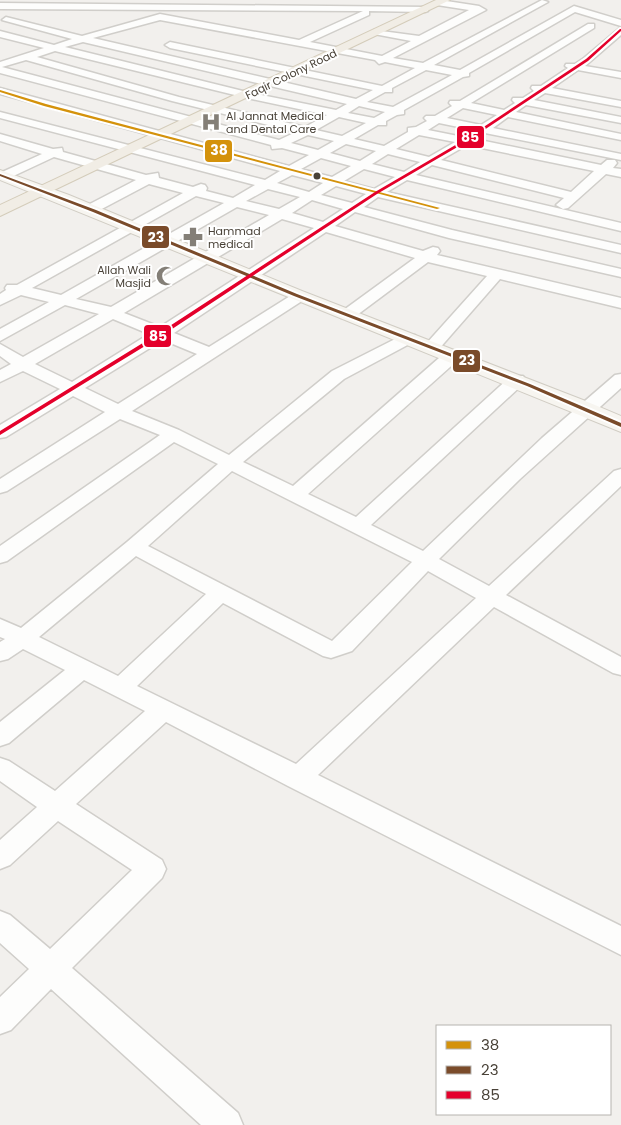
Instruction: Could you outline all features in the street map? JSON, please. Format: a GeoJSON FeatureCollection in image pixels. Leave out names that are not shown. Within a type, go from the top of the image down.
{"type":"FeatureCollection","features":[{"type":"Feature","properties":{"kind":"main road","name":"Faqir Colony Road"},"geometry":{"type":"LineString","coordinates":[[0,210],[247,95],[299,65],[317,62],[396,23],[424,18],[442,1]]}},
{"type":"Feature","properties":{"kind":"main road"},"geometry":{"type":"LineString","coordinates":[[2,176],[91,209],[248,276],[517,380],[621,425]]}},
{"type":"Feature","properties":{"kind":"street"},"geometry":{"type":"LineString","coordinates":[[0,6],[7,0]]}},
{"type":"Feature","properties":{"kind":"street"},"geometry":{"type":"LineString","coordinates":[[442,1],[518,16],[621,30]]}},
{"type":"Feature","properties":{"kind":"street"},"geometry":{"type":"LineString","coordinates":[[0,6],[68,3],[381,6],[424,18],[456,21],[614,49]]}},
{"type":"Feature","properties":{"kind":"street"},"geometry":{"type":"LineString","coordinates":[[479,37],[518,16],[548,3],[621,23]]}},
{"type":"Feature","properties":{"kind":"street"},"geometry":{"type":"LineString","coordinates":[[335,5],[306,26],[321,33],[399,50],[460,74],[515,72],[576,82]]}},
{"type":"Feature","properties":{"kind":"street"},"geometry":{"type":"LineString","coordinates":[[3,21],[20,6]]}},
{"type":"Feature","properties":{"kind":"street"},"geometry":{"type":"LineString","coordinates":[[2,176],[115,123],[176,99],[381,6]]}},
{"type":"Feature","properties":{"kind":"street"},"geometry":{"type":"LineString","coordinates":[[368,66],[479,9]]}},
{"type":"Feature","properties":{"kind":"street"},"geometry":{"type":"LineString","coordinates":[[479,73],[497,53],[574,9]]}},
{"type":"Feature","properties":{"kind":"street"},"geometry":{"type":"LineString","coordinates":[[0,65],[82,38],[160,17],[383,59],[440,58],[500,81],[621,104]]}},
{"type":"Feature","properties":{"kind":"street"},"geometry":{"type":"LineString","coordinates":[[424,18],[439,30],[497,53],[621,76]]}},
{"type":"Feature","properties":{"kind":"street"},"geometry":{"type":"LineString","coordinates":[[0,90],[132,50],[224,19]]}},
{"type":"Feature","properties":{"kind":"street"},"geometry":{"type":"LineString","coordinates":[[3,21],[82,38],[269,84],[570,148],[619,156]]}},
{"type":"Feature","properties":{"kind":"street"},"geometry":{"type":"LineString","coordinates":[[0,123],[6,117],[114,81],[258,23]]}},
{"type":"Feature","properties":{"kind":"street"},"geometry":{"type":"LineString","coordinates":[[130,24],[154,29]]}},
{"type":"Feature","properties":{"kind":"street"},"geometry":{"type":"LineString","coordinates":[[0,377],[208,258],[591,26]]}},
{"type":"Feature","properties":{"kind":"street"},"geometry":{"type":"LineString","coordinates":[[85,28],[130,37]]}},
{"type":"Feature","properties":{"kind":"street"},"geometry":{"type":"LineString","coordinates":[[0,150],[48,128],[289,28]]}},
{"type":"Feature","properties":{"kind":"street"},"geometry":{"type":"LineString","coordinates":[[0,433],[161,334],[352,208],[465,141],[577,67],[593,45],[621,30]]}},
{"type":"Feature","properties":{"kind":"street"},"geometry":{"type":"LineString","coordinates":[[378,32],[441,43],[460,38],[479,37],[552,50]]}},
{"type":"Feature","properties":{"kind":"street"},"geometry":{"type":"LineString","coordinates":[[0,34],[247,95],[621,173]]}},
{"type":"Feature","properties":{"kind":"street"},"geometry":{"type":"LineString","coordinates":[[440,58],[460,38]]}},
{"type":"Feature","properties":{"kind":"street"},"geometry":{"type":"LineString","coordinates":[[156,42],[256,62],[299,65],[342,80],[621,137]]}},
{"type":"Feature","properties":{"kind":"street"},"geometry":{"type":"LineString","coordinates":[[8,52],[176,99],[573,196]]}},
{"type":"Feature","properties":{"kind":"street"},"geometry":{"type":"LineString","coordinates":[[0,300],[194,191],[403,78],[421,58]]}},
{"type":"Feature","properties":{"kind":"street"},"geometry":{"type":"LineString","coordinates":[[317,62],[335,65]]}},
{"type":"Feature","properties":{"kind":"street"},"geometry":{"type":"LineString","coordinates":[[0,70],[146,110],[554,213],[621,227]]}},
{"type":"Feature","properties":{"kind":"street"},"geometry":{"type":"LineString","coordinates":[[91,209],[355,74]]}},
{"type":"Feature","properties":{"kind":"street"},"geometry":{"type":"LineString","coordinates":[[0,336],[460,74]]}},
{"type":"Feature","properties":{"kind":"street"},"geometry":{"type":"LineString","coordinates":[[386,75],[617,116]]}},
{"type":"Feature","properties":{"kind":"street"},"geometry":{"type":"LineString","coordinates":[[609,84],[621,76]]}},
{"type":"Feature","properties":{"kind":"street"},"geometry":{"type":"LineString","coordinates":[[0,90],[46,105],[292,169],[376,193],[474,217],[621,249]]}},
{"type":"Feature","properties":{"kind":"street"},"geometry":{"type":"LineString","coordinates":[[0,102],[16,96]]}},
{"type":"Feature","properties":{"kind":"street"},"geometry":{"type":"LineString","coordinates":[[347,315],[427,257],[449,234],[474,217],[496,198],[617,116]]}},
{"type":"Feature","properties":{"kind":"street"},"geometry":{"type":"LineString","coordinates":[[6,117],[133,148],[449,234],[621,273]]}},
{"type":"Feature","properties":{"kind":"street"},"geometry":{"type":"LineString","coordinates":[[0,137],[96,166],[281,214],[427,257],[621,303]]}},
{"type":"Feature","properties":{"kind":"street"},"geometry":{"type":"LineString","coordinates":[[432,347],[514,249],[619,156]]}},
{"type":"Feature","properties":{"kind":"street"},"geometry":{"type":"LineString","coordinates":[[0,285],[111,313],[209,353]]}},
{"type":"Feature","properties":{"kind":"street"},"geometry":{"type":"LineString","coordinates":[[0,487],[300,296]]}},
{"type":"Feature","properties":{"kind":"street"},"geometry":{"type":"LineString","coordinates":[[0,653],[11,633],[134,548],[230,463],[338,375],[409,338]]}},
{"type":"Feature","properties":{"kind":"street"},"geometry":{"type":"LineString","coordinates":[[0,349],[23,364],[117,411],[173,434],[425,560],[621,667]]}},
{"type":"Feature","properties":{"kind":"street"},"geometry":{"type":"LineString","coordinates":[[296,495],[453,355]]}},
{"type":"Feature","properties":{"kind":"street"},"geometry":{"type":"LineString","coordinates":[[134,548],[331,650],[344,645],[425,560],[585,409],[621,379]]}},
{"type":"Feature","properties":{"kind":"street"},"geometry":{"type":"LineString","coordinates":[[358,526],[517,380]]}},
{"type":"Feature","properties":{"kind":"street"},"geometry":{"type":"LineString","coordinates":[[0,556],[173,434]]}},
{"type":"Feature","properties":{"kind":"street"},"geometry":{"type":"LineString","coordinates":[[297,779],[621,476]]}},
{"type":"Feature","properties":{"kind":"street"},"geometry":{"type":"LineString","coordinates":[[119,689],[220,593]]}},
{"type":"Feature","properties":{"kind":"street"},"geometry":{"type":"LineString","coordinates":[[11,633],[621,942]]}},
{"type":"Feature","properties":{"kind":"street"},"geometry":{"type":"LineString","coordinates":[[0,736],[81,670]]}},
{"type":"Feature","properties":{"kind":"street"},"geometry":{"type":"LineString","coordinates":[[0,857],[162,711]]}},
{"type":"Feature","properties":{"kind":"street"},"geometry":{"type":"LineString","coordinates":[[0,768],[152,869],[0,1019]]}},
{"type":"Feature","properties":{"kind":"street"},"geometry":{"type":"LineString","coordinates":[[0,924],[217,1122]]}},
{"type":"Feature","properties":{"kind":"transit line","name":"85"},"geometry":{"type":"LineString","coordinates":[[0,433],[161,334],[376,193],[465,141],[587,60],[621,30]]}},
{"type":"Feature","properties":{"kind":"transit line","name":"38"},"geometry":{"type":"LineString","coordinates":[[0,91],[45,105],[438,208]]}},
{"type":"Feature","properties":{"kind":"transit line","name":"23"},"geometry":{"type":"LineString","coordinates":[[0,175],[94,211],[295,295],[529,385],[621,425]]}},
{"type":"Feature","properties":{"kind":"place","name":"Al Jannat Medical and Dental Care"},"geometry":{"type":"Point","coordinates":[211,122]}},
{"type":"Feature","properties":{"kind":"place","name":"Hammad medical"},"geometry":{"type":"Point","coordinates":[193,237]}},
{"type":"Feature","properties":{"kind":"place","name":"Allah Wali Masjid"},"geometry":{"type":"Point","coordinates":[166,276]}}]}
